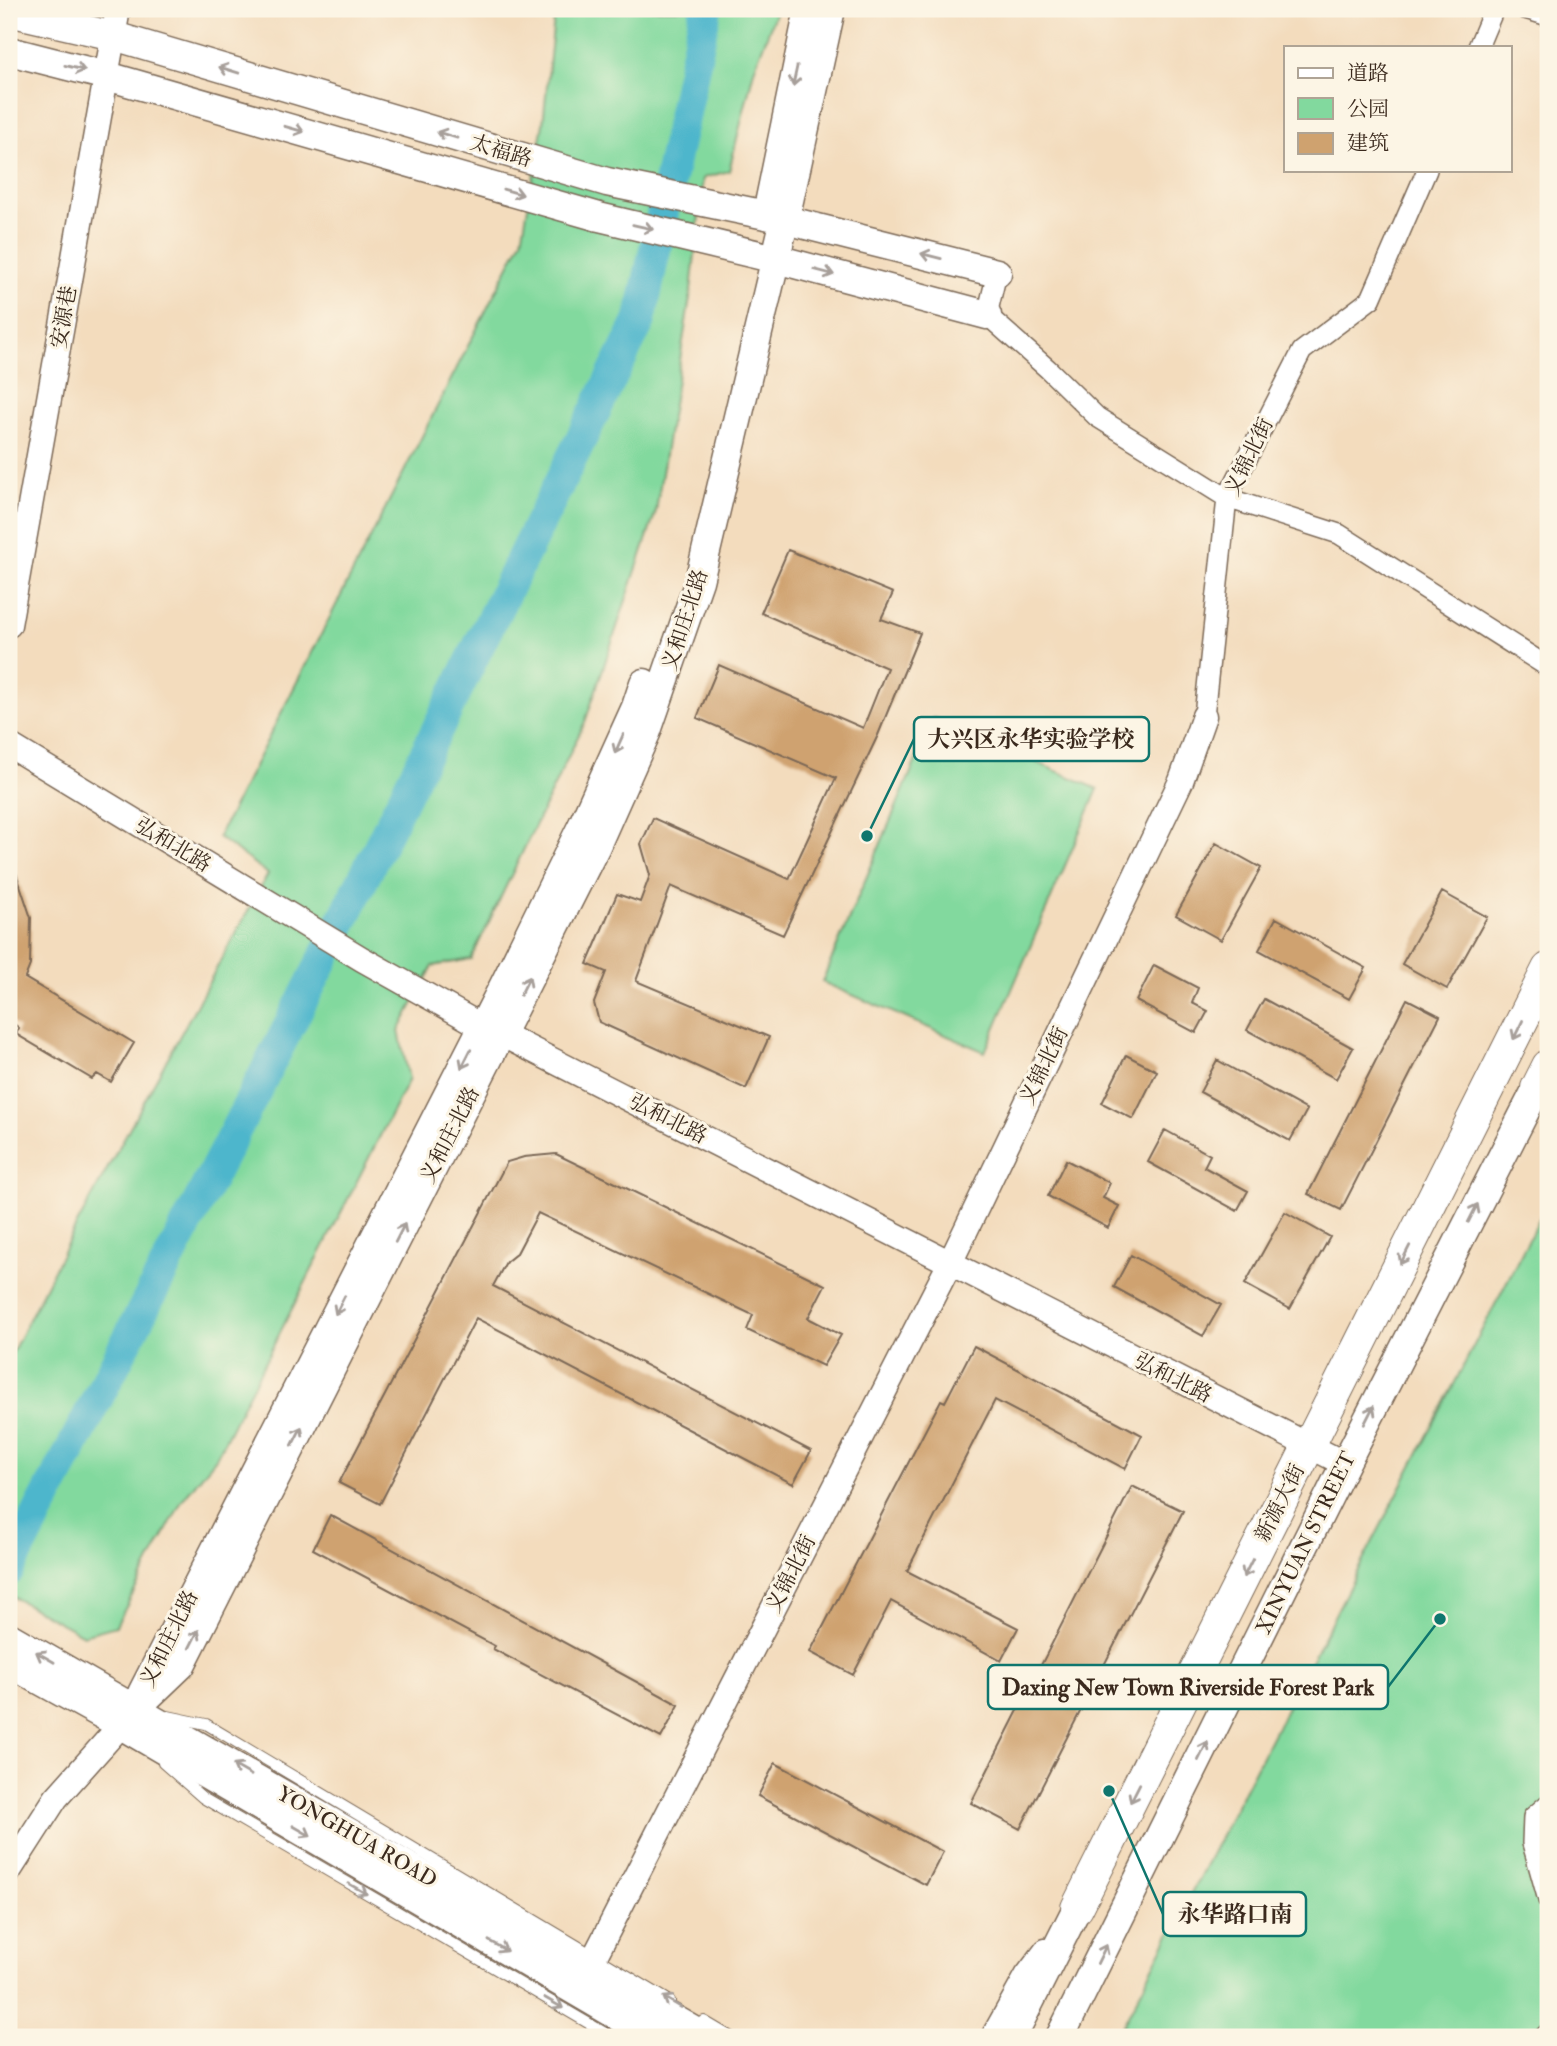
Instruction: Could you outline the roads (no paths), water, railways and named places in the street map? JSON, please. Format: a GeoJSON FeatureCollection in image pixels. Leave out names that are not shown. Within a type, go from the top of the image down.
{"type":"FeatureCollection","features":[{"type":"Feature","properties":{"kind":"main road","name":"义和庄北路"},"geometry":{"type":"LineString","coordinates":[[776,217],[809,9]]}},
{"type":"Feature","properties":{"kind":"main road","name":"义和庄北路"},"geometry":{"type":"LineString","coordinates":[[128,1717],[181,1665],[492,1030],[595,848],[647,731],[699,581],[766,257],[831,9]]}},
{"type":"Feature","properties":{"kind":"main road","name":"太福路"},"geometry":{"type":"LineString","coordinates":[[9,12],[116,22],[607,182],[776,217],[997,273]]}},
{"type":"Feature","properties":{"kind":"main road","name":"太福路"},"geometry":{"type":"LineString","coordinates":[[9,51],[107,76],[599,217],[766,257],[986,315]]}},
{"type":"Feature","properties":{"kind":"main road","name":"新源大街"},"geometry":{"type":"LineString","coordinates":[[1012,2037],[1548,969]]}},
{"type":"Feature","properties":{"kind":"main road","name":"XINYUAN STREET"},"geometry":{"type":"LineString","coordinates":[[1060,2037],[1345,1464],[1543,1077]]}},
{"type":"Feature","properties":{"kind":"main road","name":"YONGHUA ROAD"},"geometry":{"type":"LineString","coordinates":[[12,1647],[654,2037]]}},
{"type":"Feature","properties":{"kind":"main road","name":"YONGHUA ROAD"},"geometry":{"type":"LineString","coordinates":[[128,1717],[701,2027]]}},
{"type":"Feature","properties":{"kind":"main road"},"geometry":{"type":"LineString","coordinates":[[1069,2037],[1079,1999]]}},
{"type":"Feature","properties":{"kind":"street"},"geometry":{"type":"LineString","coordinates":[[1478,46],[1494,9]]}},
{"type":"Feature","properties":{"kind":"street"},"geometry":{"type":"LineString","coordinates":[[1525,9],[1548,16]]}},
{"type":"Feature","properties":{"kind":"street","name":"安源巷"},"geometry":{"type":"LineString","coordinates":[[9,625],[116,22]]}},
{"type":"Feature","properties":{"kind":"street","name":"义锦北街"},"geometry":{"type":"LineString","coordinates":[[594,1956],[950,1263],[1175,793],[1204,716],[1227,498],[1302,351],[1371,299],[1426,172]]}},
{"type":"Feature","properties":{"kind":"street"},"geometry":{"type":"LineString","coordinates":[[997,273],[986,315],[1048,369],[1097,417],[1227,498],[1339,534],[1548,667]]}},
{"type":"Feature","properties":{"kind":"street","name":"弘和北路"},"geometry":{"type":"LineString","coordinates":[[9,745],[362,959],[492,1030],[1345,1464]]}},
{"type":"Feature","properties":{"kind":"street"},"geometry":{"type":"LineString","coordinates":[[9,1871],[56,1798],[128,1717]]}},
{"type":"Feature","properties":{"kind":"street"},"geometry":{"type":"LineString","coordinates":[[1548,1804],[1533,1817],[1532,1843],[1548,1900]]}},
{"type":"Feature","properties":{"kind":"street"},"geometry":{"type":"LineString","coordinates":[[993,2037],[1027,1976],[1077,1908]]}},
{"type":"Feature","properties":{"kind":"street"},"geometry":{"type":"LineString","coordinates":[[1544,2037],[1548,2033]]}},
{"type":"Feature","properties":{"kind":"lane"},"geometry":{"type":"LineString","coordinates":[[128,1717],[206,1724],[674,2003]]}},
{"type":"Feature","properties":{"kind":"lane"},"geometry":{"type":"LineString","coordinates":[[128,1717],[203,1798],[612,2037]]}},
{"type":"Feature","properties":{"kind":"lane"},"geometry":{"type":"LineString","coordinates":[[701,2027],[731,2037]]}},
{"type":"Feature","properties":{"kind":"waterway"},"geometry":{"type":"LineString","coordinates":[[9,1570],[321,964],[640,320],[706,9]]}},
{"type":"Feature","properties":{"kind":"place","name":"大兴区永华实验学校"},"geometry":{"type":"Point","coordinates":[867,836]}},
{"type":"Feature","properties":{"kind":"place","name":"Daxing New Town Riverside Forest Park"},"geometry":{"type":"Point","coordinates":[1440,1619]}},
{"type":"Feature","properties":{"kind":"place","name":"永华路口南"},"geometry":{"type":"Point","coordinates":[1109,1791]}}]}
